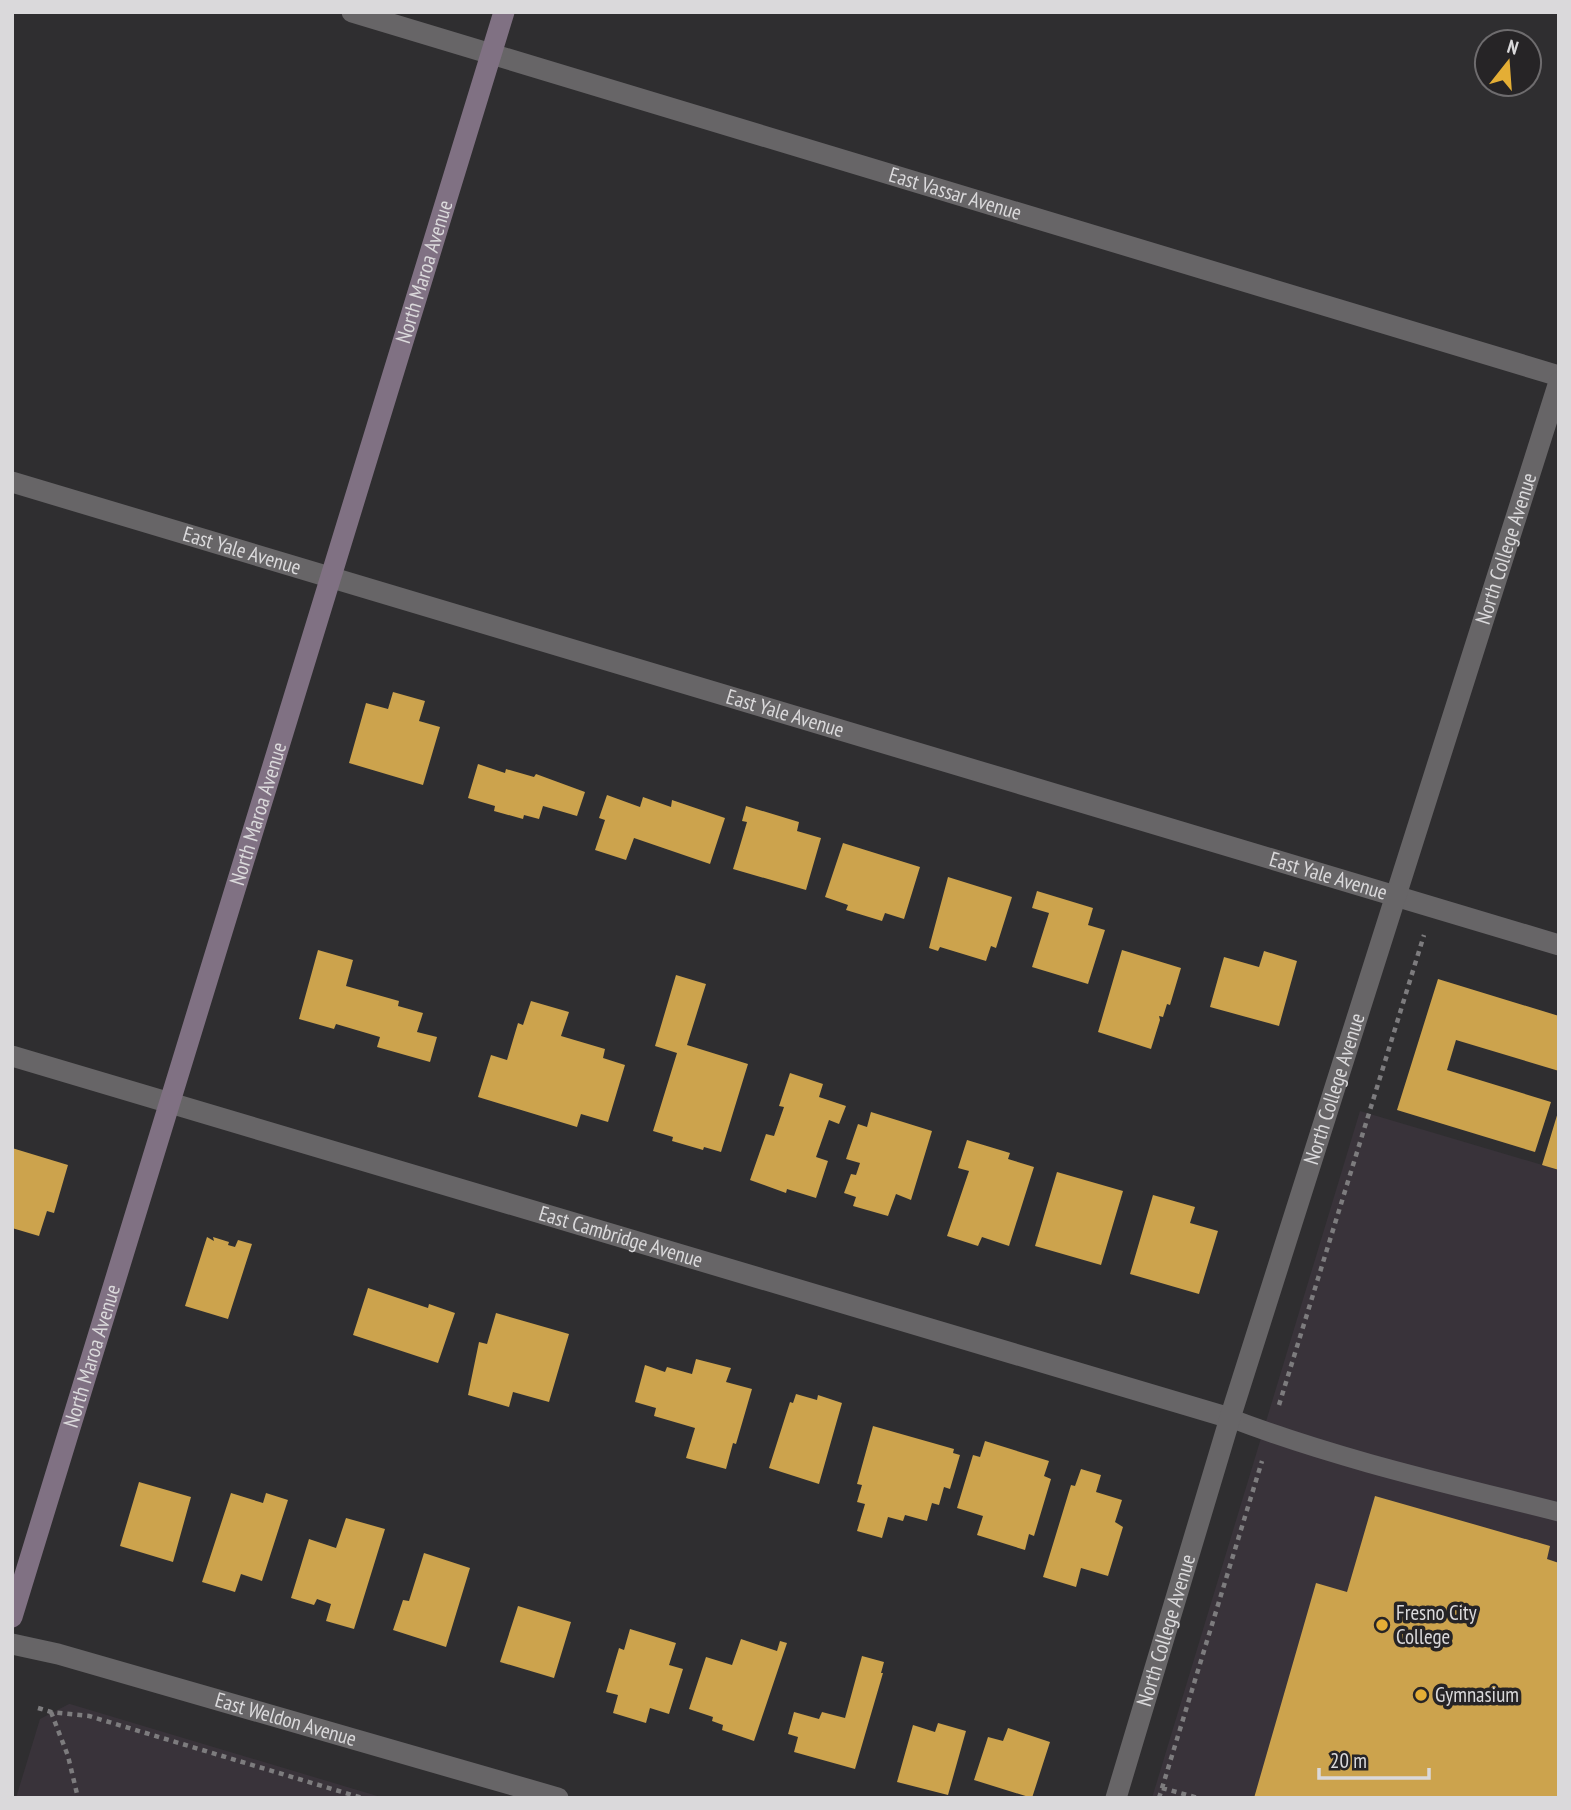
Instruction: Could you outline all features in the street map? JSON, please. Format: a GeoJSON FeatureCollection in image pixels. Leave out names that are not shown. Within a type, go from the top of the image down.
{"type":"FeatureCollection","features":[{"type":"Feature","properties":{"kind":"main road","name":"North Maroa Avenue"},"geometry":{"type":"LineString","coordinates":[[12,1617],[504,12]]}},
{"type":"Feature","properties":{"kind":"street","name":"East Vassar Avenue"},"geometry":{"type":"LineString","coordinates":[[352,12],[1559,376]]}},
{"type":"Feature","properties":{"kind":"street","name":"North College Avenue"},"geometry":{"type":"LineString","coordinates":[[1116,1798],[1230,1418],[1559,382]]}},
{"type":"Feature","properties":{"kind":"street","name":"East Yale Avenue"},"geometry":{"type":"LineString","coordinates":[[12,482],[1559,945]]}},
{"type":"Feature","properties":{"kind":"street","name":"East Cambridge Avenue"},"geometry":{"type":"LineString","coordinates":[[12,1055],[1230,1418]]}},
{"type":"Feature","properties":{"kind":"street","name":"East Weldon Avenue"},"geometry":{"type":"LineString","coordinates":[[12,1644],[71,1657],[558,1798]]}},
{"type":"Feature","properties":{"kind":"lane"},"geometry":{"type":"LineString","coordinates":[[1230,1418],[1389,1470],[1559,1512]]}},
{"type":"Feature","properties":{"kind":"path"},"geometry":{"type":"LineString","coordinates":[[1159,1798],[1433,908]]}},
{"type":"Feature","properties":{"kind":"path"},"geometry":{"type":"LineString","coordinates":[[38,1708],[89,1716],[362,1798]]}},
{"type":"Feature","properties":{"kind":"path"},"geometry":{"type":"LineString","coordinates":[[51,1712],[68,1756],[78,1798]]}},
{"type":"Feature","properties":{"kind":"path"},"geometry":{"type":"LineString","coordinates":[[1162,1788],[1198,1798]]}},
{"type":"Feature","properties":{"kind":"shaded area","name":"Fresno City College"},"geometry":{"type":"Polygon","coordinates":[[[1360,1111],[1559,1170],[1559,1798],[1152,1798],[1360,1111]]]}},
{"type":"Feature","properties":{"kind":"shaded area"},"geometry":{"type":"Polygon","coordinates":[[[69,1704],[384,1798],[16,1798],[40,1719],[69,1704]]]}},
{"type":"Feature","properties":{"kind":"building"},"geometry":{"type":"Polygon","coordinates":[[[393,692],[425,701],[419,721],[440,727],[423,785],[349,763],[366,703],[388,709],[393,692]]]}},
{"type":"Feature","properties":{"kind":"building"},"geometry":{"type":"Polygon","coordinates":[[[478,764],[505,773],[506,769],[534,777],[536,774],[585,792],[577,816],[543,806],[539,819],[524,815],[523,819],[494,811],[495,806],[468,798],[478,764]]]}},
{"type":"Feature","properties":{"kind":"building"},"geometry":{"type":"Polygon","coordinates":[[[607,795],[640,807],[643,797],[671,807],[672,800],[725,818],[710,864],[634,838],[626,860],[595,850],[605,820],[599,818],[607,795]]]}},
{"type":"Feature","properties":{"kind":"building"},"geometry":{"type":"Polygon","coordinates":[[[746,806],[799,822],[797,831],[821,838],[806,890],[733,869],[747,822],[742,821],[746,806]]]}},
{"type":"Feature","properties":{"kind":"building"},"geometry":{"type":"Polygon","coordinates":[[[843,843],[920,867],[904,919],[885,913],[882,921],[846,910],[848,905],[825,897],[843,843]]]}},
{"type":"Feature","properties":{"kind":"building"},"geometry":{"type":"Polygon","coordinates":[[[948,877],[1012,897],[996,948],[991,946],[986,961],[940,947],[938,951],[929,948],[948,877]]]}},
{"type":"Feature","properties":{"kind":"building"},"geometry":{"type":"Polygon","coordinates":[[[1037,891],[1093,908],[1088,925],[1105,930],[1088,984],[1032,967],[1049,913],[1032,908],[1037,891]]]}},
{"type":"Feature","properties":{"kind":"building"},"geometry":{"type":"Polygon","coordinates":[[[318,950],[353,960],[346,986],[399,1001],[398,1006],[423,1013],[417,1032],[437,1037],[430,1062],[377,1047],[380,1037],[336,1024],[334,1029],[299,1019],[318,950]]]}},
{"type":"Feature","properties":{"kind":"building"},"geometry":{"type":"Polygon","coordinates":[[[1122,950],[1181,968],[1170,1005],[1167,1004],[1163,1017],[1159,1016],[1151,1049],[1098,1032],[1122,950]]]}},
{"type":"Feature","properties":{"kind":"building"},"geometry":{"type":"Polygon","coordinates":[[[1264,951],[1297,961],[1279,1026],[1210,1007],[1224,957],[1259,967],[1264,951]]]}},
{"type":"Feature","properties":{"kind":"building"},"geometry":{"type":"Polygon","coordinates":[[[676,975],[706,984],[687,1045],[748,1064],[721,1152],[672,1141],[673,1137],[653,1131],[677,1053],[655,1046],[676,975]]]}},
{"type":"Feature","properties":{"kind":"building"},"geometry":{"type":"Polygon","coordinates":[[[1438,979],[1559,1016],[1559,1071],[1456,1040],[1447,1070],[1551,1102],[1535,1152],[1397,1110],[1438,979]]]}},
{"type":"Feature","properties":{"kind":"building"},"geometry":{"type":"Polygon","coordinates":[[[531,1001],[569,1012],[561,1036],[605,1049],[603,1058],[625,1065],[608,1122],[581,1114],[577,1127],[478,1097],[491,1055],[507,1060],[518,1023],[523,1025],[531,1001]]]}},
{"type":"Feature","properties":{"kind":"building"},"geometry":{"type":"Polygon","coordinates":[[[790,1073],[823,1084],[819,1097],[846,1106],[839,1124],[829,1120],[816,1157],[828,1161],[816,1198],[787,1189],[786,1193],[750,1180],[766,1134],[774,1136],[784,1107],[779,1106],[790,1073]]]}},
{"type":"Feature","properties":{"kind":"building"},"geometry":{"type":"Polygon","coordinates":[[[871,1112],[932,1131],[911,1200],[896,1194],[888,1216],[853,1206],[856,1197],[844,1193],[851,1174],[856,1175],[860,1163],[846,1159],[858,1124],[867,1127],[871,1112]]]}},
{"type":"Feature","properties":{"kind":"building"},"geometry":{"type":"Polygon","coordinates":[[[1559,1112],[1559,1170],[1542,1165],[1559,1112]]]}},
{"type":"Feature","properties":{"kind":"building"},"geometry":{"type":"Polygon","coordinates":[[[967,1140],[1010,1153],[1008,1159],[1034,1167],[1009,1246],[982,1237],[978,1246],[947,1236],[969,1171],[958,1168],[967,1140]]]}},
{"type":"Feature","properties":{"kind":"building"},"geometry":{"type":"Polygon","coordinates":[[[12,1148],[68,1165],[54,1213],[47,1211],[39,1236],[12,1228],[12,1148]]]}},
{"type":"Feature","properties":{"kind":"building"},"geometry":{"type":"Polygon","coordinates":[[[1057,1172],[1123,1191],[1101,1265],[1035,1246],[1057,1172]]]}},
{"type":"Feature","properties":{"kind":"building"},"geometry":{"type":"Polygon","coordinates":[[[1153,1195],[1195,1207],[1190,1223],[1218,1231],[1199,1294],[1130,1274],[1153,1195]]]}},
{"type":"Feature","properties":{"kind":"building"},"geometry":{"type":"Polygon","coordinates":[[[207,1237],[214,1241],[213,1237],[229,1242],[228,1245],[235,1247],[238,1240],[252,1244],[228,1319],[185,1306],[207,1237]]]}},
{"type":"Feature","properties":{"kind":"building"},"geometry":{"type":"Polygon","coordinates":[[[368,1288],[428,1308],[429,1304],[455,1313],[438,1363],[353,1335],[368,1288]]]}},
{"type":"Feature","properties":{"kind":"building"},"geometry":{"type":"Polygon","coordinates":[[[496,1313],[569,1334],[549,1402],[513,1392],[509,1407],[468,1395],[479,1342],[487,1344],[496,1313]]]}},
{"type":"Feature","properties":{"kind":"building"},"geometry":{"type":"Polygon","coordinates":[[[696,1359],[731,1368],[726,1382],[752,1389],[726,1469],[686,1458],[695,1428],[654,1416],[656,1408],[635,1402],[645,1365],[665,1372],[667,1367],[692,1374],[696,1359]]]}},
{"type":"Feature","properties":{"kind":"building"},"geometry":{"type":"Polygon","coordinates":[[[796,1394],[817,1400],[818,1395],[842,1403],[819,1484],[769,1468],[790,1402],[793,1403],[796,1394]]]}},
{"type":"Feature","properties":{"kind":"building"},"geometry":{"type":"Polygon","coordinates":[[[873,1426],[954,1449],[953,1453],[960,1455],[950,1489],[944,1487],[939,1505],[932,1503],[927,1521],[905,1515],[903,1521],[888,1517],[882,1538],[857,1531],[865,1504],[857,1502],[862,1485],[857,1484],[873,1426]]]}},
{"type":"Feature","properties":{"kind":"building"},"geometry":{"type":"Polygon","coordinates":[[[985,1441],[1049,1461],[1044,1476],[1051,1479],[1034,1536],[1029,1534],[1025,1550],[977,1535],[983,1516],[957,1508],[973,1455],[980,1457],[985,1441]]]}},
{"type":"Feature","properties":{"kind":"building"},"geometry":{"type":"Polygon","coordinates":[[[1081,1469],[1101,1475],[1096,1492],[1122,1500],[1115,1522],[1123,1527],[1108,1576],[1081,1568],[1076,1587],[1043,1577],[1071,1485],[1075,1486],[1081,1469]]]}},
{"type":"Feature","properties":{"kind":"building"},"geometry":{"type":"Polygon","coordinates":[[[139,1482],[191,1497],[173,1562],[120,1546],[139,1482]]]}},
{"type":"Feature","properties":{"kind":"building"},"geometry":{"type":"Polygon","coordinates":[[[231,1493],[263,1503],[266,1493],[288,1500],[262,1581],[241,1574],[235,1592],[202,1582],[231,1493]]]}},
{"type":"Feature","properties":{"kind":"building","name":"Gymnasium"},"geometry":{"type":"Polygon","coordinates":[[[1375,1496],[1550,1546],[1547,1559],[1559,1563],[1559,1798],[1254,1798],[1316,1583],[1347,1592],[1375,1496]]]}},
{"type":"Feature","properties":{"kind":"building"},"geometry":{"type":"Polygon","coordinates":[[[346,1518],[385,1529],[354,1629],[326,1621],[331,1604],[317,1599],[314,1605],[291,1598],[309,1539],[336,1548],[346,1518]]]}},
{"type":"Feature","properties":{"kind":"building"},"geometry":{"type":"Polygon","coordinates":[[[424,1553],[470,1568],[446,1647],[393,1630],[403,1600],[409,1601],[424,1553]]]}},
{"type":"Feature","properties":{"kind":"building"},"geometry":{"type":"Polygon","coordinates":[[[518,1606],[571,1622],[554,1678],[500,1662],[518,1606]]]}},
{"type":"Feature","properties":{"kind":"building"},"geometry":{"type":"Polygon","coordinates":[[[630,1629],[676,1643],[669,1665],[683,1669],[669,1714],[650,1708],[646,1723],[613,1713],[618,1695],[606,1692],[619,1648],[624,1650],[630,1629]]]}},
{"type":"Feature","properties":{"kind":"building"},"geometry":{"type":"Polygon","coordinates":[[[741,1639],[777,1651],[780,1641],[787,1643],[754,1741],[722,1730],[723,1725],[712,1721],[713,1717],[689,1709],[706,1657],[732,1665],[741,1639]]]}},
{"type":"Feature","properties":{"kind":"building"},"geometry":{"type":"Polygon","coordinates":[[[862,1656],[884,1662],[855,1769],[794,1752],[798,1737],[788,1734],[794,1712],[819,1719],[822,1712],[845,1718],[862,1656]]]}},
{"type":"Feature","properties":{"kind":"building"},"geometry":{"type":"Polygon","coordinates":[[[938,1723],[966,1731],[948,1795],[897,1782],[913,1725],[935,1732],[938,1723]]]}},
{"type":"Feature","properties":{"kind":"building"},"geometry":{"type":"Polygon","coordinates":[[[1008,1728],[1050,1742],[1032,1798],[974,1780],[988,1737],[1003,1741],[1008,1728]]]}},
{"type":"Feature","properties":{"kind":"place","name":"Fresno City College"},"geometry":{"type":"Point","coordinates":[1382,1625]}},
{"type":"Feature","properties":{"kind":"place","name":"Gymnasium"},"geometry":{"type":"Point","coordinates":[1421,1695]}}]}
